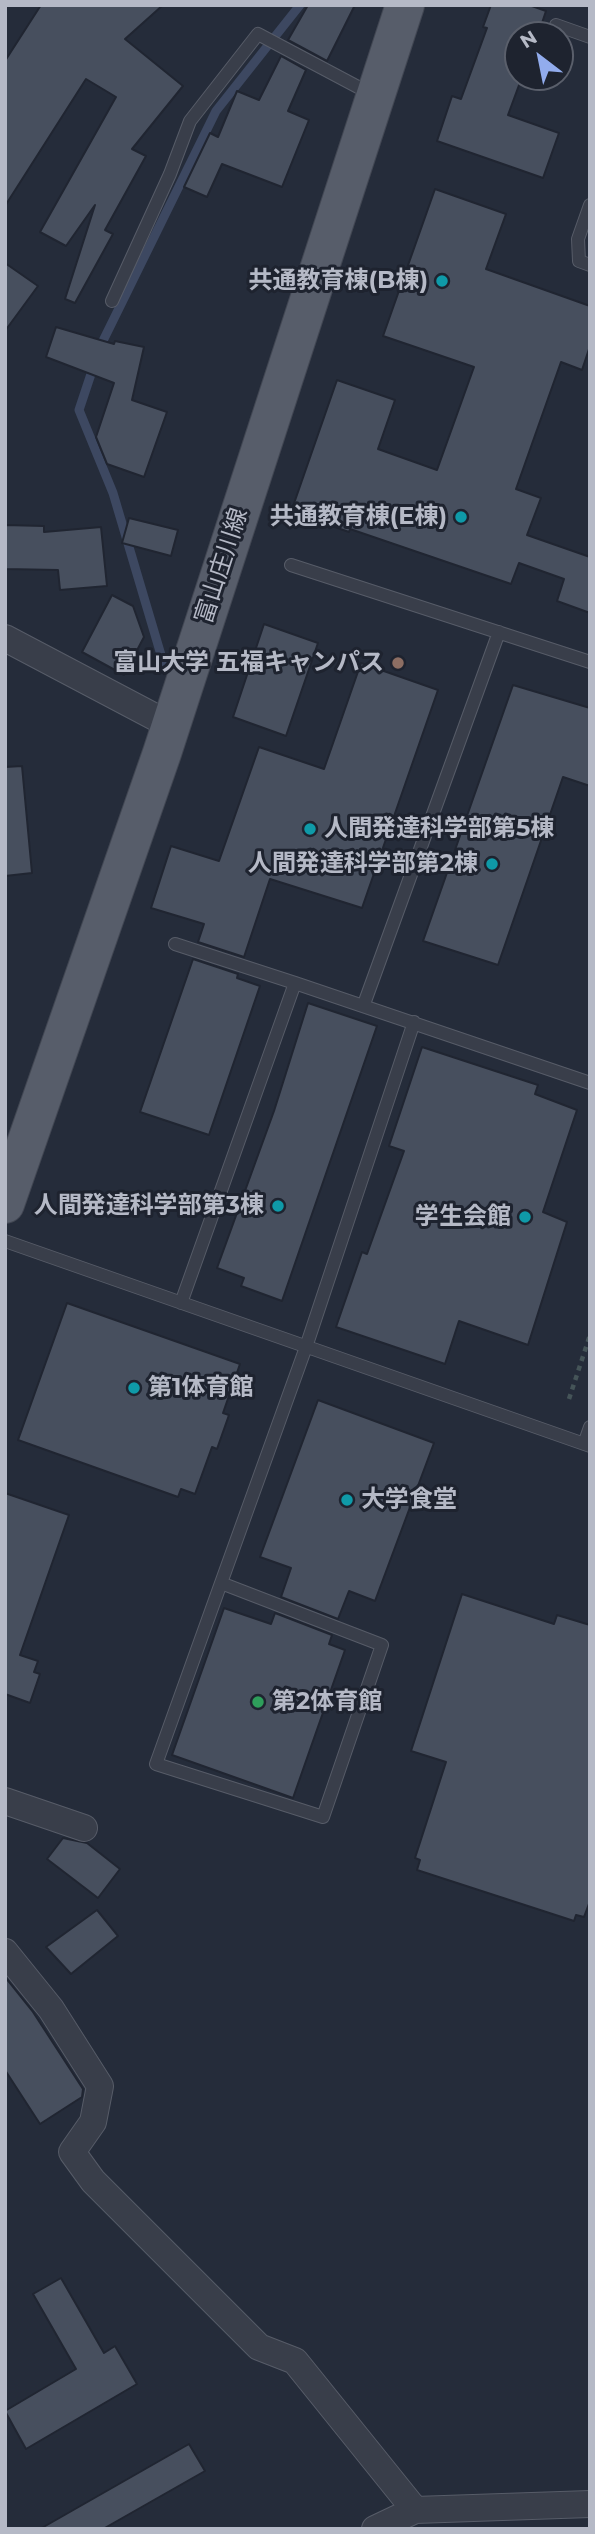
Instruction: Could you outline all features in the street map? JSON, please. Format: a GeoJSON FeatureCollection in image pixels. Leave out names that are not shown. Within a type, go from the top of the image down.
{"type":"FeatureCollection","features":[{"type":"Feature","properties":{"kind":"main road","name":"富山庄川線"},"geometry":{"type":"LineString","coordinates":[[5,1204],[170,725],[405,5]]}},
{"type":"Feature","properties":{"kind":"street"},"geometry":{"type":"LineString","coordinates":[[5,638],[170,725]]}},
{"type":"Feature","properties":{"kind":"street"},"geometry":{"type":"LineString","coordinates":[[5,1801],[84,1828]]}},
{"type":"Feature","properties":{"kind":"street"},"geometry":{"type":"LineString","coordinates":[[5,1952],[51,2009],[100,2086],[93,2122],[72,2152],[93,2180],[259,2347],[295,2361],[415,2510]]}},
{"type":"Feature","properties":{"kind":"street"},"geometry":{"type":"LineString","coordinates":[[375,2529],[415,2510],[590,2504]]}},
{"type":"Feature","properties":{"kind":"lane"},"geometry":{"type":"LineString","coordinates":[[112,301],[170,174],[190,121],[258,34],[375,96]]}},
{"type":"Feature","properties":{"kind":"lane"},"geometry":{"type":"LineString","coordinates":[[590,205],[579,239],[579,261],[590,265]]}},
{"type":"Feature","properties":{"kind":"lane"},"geometry":{"type":"LineString","coordinates":[[291,565],[590,662]]}},
{"type":"Feature","properties":{"kind":"lane"},"geometry":{"type":"LineString","coordinates":[[364,1004],[499,632]]}},
{"type":"Feature","properties":{"kind":"lane"},"geometry":{"type":"LineString","coordinates":[[175,944],[364,1004],[590,1083]]}},
{"type":"Feature","properties":{"kind":"lane"},"geometry":{"type":"LineString","coordinates":[[181,1303],[295,983]]}},
{"type":"Feature","properties":{"kind":"lane"},"geometry":{"type":"LineString","coordinates":[[221,1583],[382,1644],[323,1817],[156,1764],[221,1583],[306,1347],[414,1021]]}},
{"type":"Feature","properties":{"kind":"lane"},"geometry":{"type":"LineString","coordinates":[[5,1241],[587,1445],[590,1427]]}},
{"type":"Feature","properties":{"kind":"path"},"geometry":{"type":"LineString","coordinates":[[569,1399],[590,1335]]}},
{"type":"Feature","properties":{"kind":"building"},"geometry":{"type":"Polygon","coordinates":[[[41,5],[163,5],[125,39],[183,86],[132,149],[146,156],[105,230],[113,234],[75,303],[65,299],[95,205],[66,246],[40,232],[116,97],[86,79],[5,206],[5,61],[41,5]]]}},
{"type":"Feature","properties":{"kind":"building"},"geometry":{"type":"Polygon","coordinates":[[[308,5],[355,5],[327,61],[288,40],[308,5]]]}},
{"type":"Feature","properties":{"kind":"building"},"geometry":{"type":"Polygon","coordinates":[[[491,5],[529,5],[546,11],[543,21],[504,21],[504,91],[517,91],[508,115],[559,133],[543,178],[437,141],[452,96],[461,99],[487,28],[483,27],[491,5]]]}},
{"type":"Feature","properties":{"kind":"building"},"geometry":{"type":"Polygon","coordinates":[[[281,56],[306,70],[288,111],[309,120],[282,187],[222,164],[207,197],[184,187],[210,133],[218,137],[237,91],[259,100],[281,56]]]}},
{"type":"Feature","properties":{"kind":"building"},"geometry":{"type":"Polygon","coordinates":[[[435,189],[506,214],[486,269],[590,306],[590,346],[582,370],[561,362],[516,489],[541,498],[527,535],[590,557],[590,613],[557,601],[564,579],[519,563],[511,584],[350,529],[349,532],[291,512],[337,380],[395,400],[378,449],[437,470],[474,367],[383,336],[435,189]]]}},
{"type":"Feature","properties":{"kind":"building"},"geometry":{"type":"Polygon","coordinates":[[[5,263],[38,286],[5,331],[5,263]]]}},
{"type":"Feature","properties":{"kind":"building"},"geometry":{"type":"Polygon","coordinates":[[[56,327],[114,344],[115,341],[144,347],[132,400],[167,412],[144,477],[107,464],[96,437],[114,383],[46,357],[56,327]]]}},
{"type":"Feature","properties":{"kind":"building"},"geometry":{"type":"Polygon","coordinates":[[[129,518],[178,530],[171,556],[122,543],[129,518]]]}},
{"type":"Feature","properties":{"kind":"building"},"geometry":{"type":"Polygon","coordinates":[[[5,525],[44,526],[44,532],[101,527],[107,586],[60,590],[58,570],[5,569],[5,525]]]}},
{"type":"Feature","properties":{"kind":"building"},"geometry":{"type":"Polygon","coordinates":[[[112,595],[133,606],[144,637],[124,675],[82,652],[112,595]]]}},
{"type":"Feature","properties":{"kind":"building"},"geometry":{"type":"Polygon","coordinates":[[[264,624],[318,643],[286,736],[233,717],[264,624]]]}},
{"type":"Feature","properties":{"kind":"building"},"geometry":{"type":"Polygon","coordinates":[[[361,663],[438,690],[362,908],[270,879],[244,957],[198,942],[204,924],[151,908],[171,846],[219,861],[259,747],[324,769],[361,663]]]}},
{"type":"Feature","properties":{"kind":"building","name":"人間発達科学部第2棟"},"geometry":{"type":"Polygon","coordinates":[[[513,685],[590,708],[590,786],[563,777],[498,965],[423,941],[513,685]]]}},
{"type":"Feature","properties":{"kind":"building"},"geometry":{"type":"Polygon","coordinates":[[[22,766],[32,873],[5,876],[5,767],[22,766]]]}},
{"type":"Feature","properties":{"kind":"building"},"geometry":{"type":"Polygon","coordinates":[[[193,959],[238,974],[237,978],[260,986],[209,1135],[140,1112],[193,959]]]}},
{"type":"Feature","properties":{"kind":"building"},"geometry":{"type":"Polygon","coordinates":[[[308,1003],[377,1026],[282,1301],[241,1286],[244,1278],[217,1268],[274,1111],[308,1003]]]}},
{"type":"Feature","properties":{"kind":"building"},"geometry":{"type":"Polygon","coordinates":[[[422,1047],[538,1085],[535,1094],[577,1110],[543,1212],[567,1222],[528,1345],[459,1321],[445,1364],[336,1327],[362,1252],[367,1254],[404,1151],[389,1146],[422,1047]]]}},
{"type":"Feature","properties":{"kind":"building","name":"第1体育館"},"geometry":{"type":"Polygon","coordinates":[[[67,1303],[240,1364],[223,1413],[229,1415],[217,1449],[212,1447],[195,1494],[181,1489],[178,1497],[18,1440],[67,1303]]]}},
{"type":"Feature","properties":{"kind":"building","name":"大学食堂"},"geometry":{"type":"Polygon","coordinates":[[[318,1400],[434,1443],[375,1601],[349,1591],[338,1619],[281,1597],[291,1568],[260,1557],[318,1400]]]}},
{"type":"Feature","properties":{"kind":"building"},"geometry":{"type":"Polygon","coordinates":[[[5,1493],[69,1515],[20,1655],[38,1661],[34,1672],[40,1674],[30,1703],[5,1694],[5,1493]]]}},
{"type":"Feature","properties":{"kind":"building"},"geometry":{"type":"Polygon","coordinates":[[[462,1594],[554,1624],[557,1615],[590,1625],[590,1901],[584,1917],[576,1915],[574,1921],[417,1870],[420,1860],[415,1858],[446,1762],[411,1751],[462,1594]]]}},
{"type":"Feature","properties":{"kind":"building","name":"第2体育館"},"geometry":{"type":"Polygon","coordinates":[[[224,1608],[271,1624],[275,1613],[332,1635],[329,1644],[345,1650],[293,1798],[172,1755],[224,1608]]]}},
{"type":"Feature","properties":{"kind":"building"},"geometry":{"type":"Polygon","coordinates":[[[63,1838],[87,1843],[120,1869],[98,1898],[47,1859],[63,1838]]]}},
{"type":"Feature","properties":{"kind":"building"},"geometry":{"type":"Polygon","coordinates":[[[97,1910],[118,1936],[71,1974],[46,1947],[97,1910]]]}},
{"type":"Feature","properties":{"kind":"building"},"geometry":{"type":"Polygon","coordinates":[[[5,1977],[33,2012],[83,2089],[82,2097],[40,2124],[5,2070],[5,1977]]]}},
{"type":"Feature","properties":{"kind":"building"},"geometry":{"type":"Polygon","coordinates":[[[61,2278],[104,2353],[115,2346],[137,2384],[26,2449],[5,2411],[76,2369],[33,2294],[61,2278]]]}},
{"type":"Feature","properties":{"kind":"building"},"geometry":{"type":"Polygon","coordinates":[[[189,2444],[205,2471],[103,2529],[40,2529],[189,2444]]]}},
{"type":"Feature","properties":{"kind":"waterway"},"geometry":{"type":"LineString","coordinates":[[98,351],[216,111],[300,5]]}},
{"type":"Feature","properties":{"kind":"waterway"},"geometry":{"type":"LineString","coordinates":[[94,365],[79,410],[113,493],[164,665]]}},
{"type":"Feature","properties":{"kind":"place","name":"共通教育棟(B棟)"},"geometry":{"type":"Point","coordinates":[442,281]}},
{"type":"Feature","properties":{"kind":"place","name":"共通教育棟(E棟)"},"geometry":{"type":"Point","coordinates":[461,517]}},
{"type":"Feature","properties":{"kind":"place","name":"富山大学 五福キャンパス"},"geometry":{"type":"Point","coordinates":[398,663]}},
{"type":"Feature","properties":{"kind":"place","name":"人間発達科学部第5棟"},"geometry":{"type":"Point","coordinates":[310,829]}},
{"type":"Feature","properties":{"kind":"place","name":"人間発達科学部第2棟"},"geometry":{"type":"Point","coordinates":[492,864]}},
{"type":"Feature","properties":{"kind":"place","name":"人間発達科学部第3棟"},"geometry":{"type":"Point","coordinates":[278,1206]}},
{"type":"Feature","properties":{"kind":"place","name":"学生会館"},"geometry":{"type":"Point","coordinates":[525,1217]}},
{"type":"Feature","properties":{"kind":"place","name":"第1体育館"},"geometry":{"type":"Point","coordinates":[134,1388]}},
{"type":"Feature","properties":{"kind":"place","name":"大学食堂"},"geometry":{"type":"Point","coordinates":[347,1500]}},
{"type":"Feature","properties":{"kind":"place","name":"第2体育館"},"geometry":{"type":"Point","coordinates":[258,1702]}}]}
